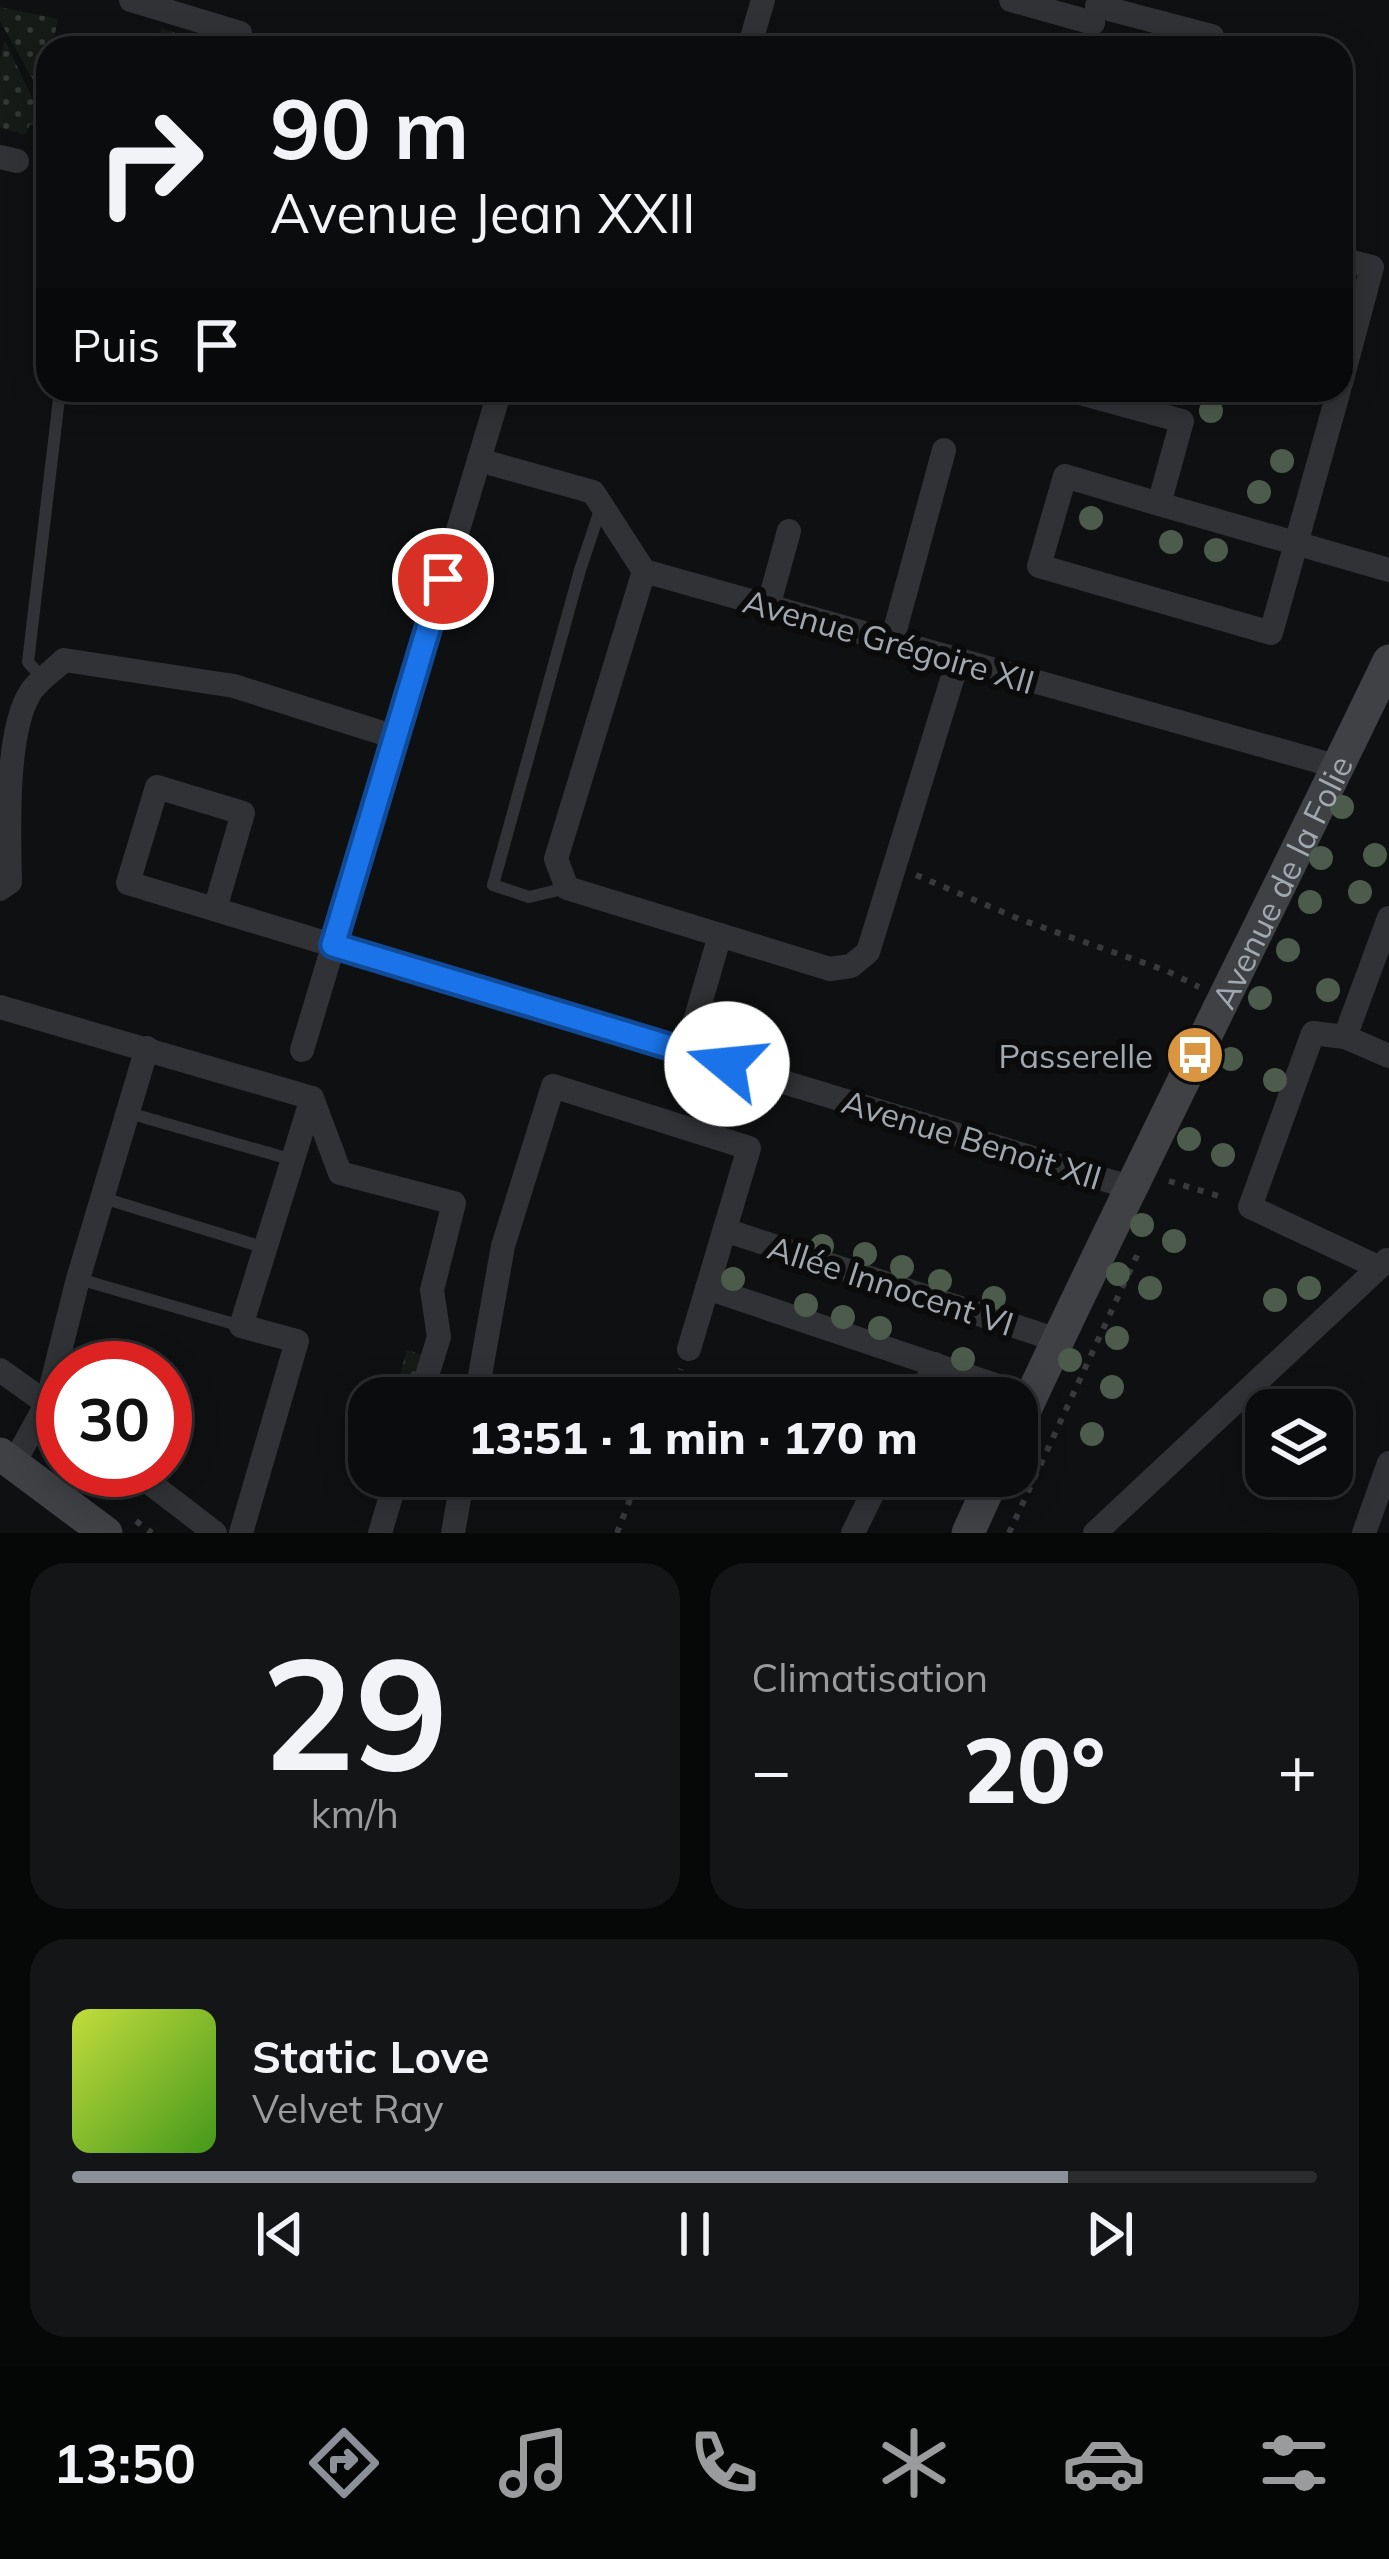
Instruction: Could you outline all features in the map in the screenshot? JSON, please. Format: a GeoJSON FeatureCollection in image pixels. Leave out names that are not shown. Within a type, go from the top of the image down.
{"type":"FeatureCollection","features":[{"type":"Feature","properties":{"kind":"main road","name":"Avenue de la Folie"},"geometry":{"type":"LineString","coordinates":[[1038,1381],[1133,1178],[1389,661]]}},
{"type":"Feature","properties":{"kind":"main road"},"geometry":{"type":"LineString","coordinates":[[7,1459],[73,1522],[106,1533]]}},
{"type":"Feature","properties":{"kind":"main road"},"geometry":{"type":"LineString","coordinates":[[968,1533],[984,1497]]}},
{"type":"Feature","properties":{"kind":"street"},"geometry":{"type":"LineString","coordinates":[[131,0],[227,36]]}},
{"type":"Feature","properties":{"kind":"street"},"geometry":{"type":"LineString","coordinates":[[752,36],[763,0]]}},
{"type":"Feature","properties":{"kind":"street"},"geometry":{"type":"LineString","coordinates":[[1011,0],[1094,19],[1212,36]]}},
{"type":"Feature","properties":{"kind":"street"},"geometry":{"type":"LineString","coordinates":[[1353,262],[1372,267],[1353,338]]}},
{"type":"Feature","properties":{"kind":"street"},"geometry":{"type":"LineString","coordinates":[[302,1050],[496,402]]}},
{"type":"Feature","properties":{"kind":"street"},"geometry":{"type":"LineString","coordinates":[[1111,402],[1182,422],[1160,504]]}},
{"type":"Feature","properties":{"kind":"street"},"geometry":{"type":"LineString","coordinates":[[1336,402],[1297,544],[1271,633],[1039,566],[1065,476],[1297,544],[1389,570]]}},
{"type":"Feature","properties":{"kind":"street"},"geometry":{"type":"LineString","coordinates":[[892,641],[944,450]]}},
{"type":"Feature","properties":{"kind":"street"},"geometry":{"type":"LineString","coordinates":[[478,460],[593,492],[644,571],[556,859],[567,888],[830,969],[851,966],[868,952],[958,660]]}},
{"type":"Feature","properties":{"kind":"street"},"geometry":{"type":"LineString","coordinates":[[768,607],[789,530]]}},
{"type":"Feature","properties":{"kind":"street","name":"Avenue Grégoire XII"},"geometry":{"type":"LineString","coordinates":[[644,571],[1339,767]]}},
{"type":"Feature","properties":{"kind":"street"},"geometry":{"type":"LineString","coordinates":[[0,890],[10,882],[4,782],[29,693],[64,660],[234,686],[395,737]]}},
{"type":"Feature","properties":{"kind":"street","name":"Avenue Benoit XII"},"geometry":{"type":"LineString","coordinates":[[215,909],[243,813],[157,787],[128,883],[686,1052],[1133,1178]]}},
{"type":"Feature","properties":{"kind":"street"},"geometry":{"type":"LineString","coordinates":[[1345,1037],[1389,918]]}},
{"type":"Feature","properties":{"kind":"street"},"geometry":{"type":"LineString","coordinates":[[686,1052],[720,935]]}},
{"type":"Feature","properties":{"kind":"street"},"geometry":{"type":"LineString","coordinates":[[0,1007],[312,1099]]}},
{"type":"Feature","properties":{"kind":"street"},"geometry":{"type":"LineString","coordinates":[[1095,1533],[1383,1263],[1250,1207],[1313,1034],[1345,1037],[1389,1057]]}},
{"type":"Feature","properties":{"kind":"street"},"geometry":{"type":"LineString","coordinates":[[67,1341],[78,1279],[147,1048]]}},
{"type":"Feature","properties":{"kind":"street"},"geometry":{"type":"LineString","coordinates":[[480,1377],[503,1246],[553,1086],[749,1148],[689,1349]]}},
{"type":"Feature","properties":{"kind":"street"},"geometry":{"type":"LineString","coordinates":[[241,1533],[297,1341],[242,1326],[312,1099]]}},
{"type":"Feature","properties":{"kind":"street"},"geometry":{"type":"LineString","coordinates":[[312,1099],[340,1173],[454,1204],[432,1290],[439,1337],[427,1377]]}},
{"type":"Feature","properties":{"kind":"street","name":"Allée Innocent VI"},"geometry":{"type":"LineString","coordinates":[[725,1230],[1057,1340]]}},
{"type":"Feature","properties":{"kind":"street","name":"Allée Innocent VI"},"geometry":{"type":"LineString","coordinates":[[707,1288],[935,1364],[959,1377]]}},
{"type":"Feature","properties":{"kind":"street"},"geometry":{"type":"LineString","coordinates":[[929,1377],[935,1364]]}},
{"type":"Feature","properties":{"kind":"street"},"geometry":{"type":"LineString","coordinates":[[0,1370],[36,1396]]}},
{"type":"Feature","properties":{"kind":"street"},"geometry":{"type":"LineString","coordinates":[[7,1459],[36,1429]]}},
{"type":"Feature","properties":{"kind":"street"},"geometry":{"type":"LineString","coordinates":[[1364,1533],[1389,1463]]}},
{"type":"Feature","properties":{"kind":"street"},"geometry":{"type":"LineString","coordinates":[[168,1497],[214,1533]]}},
{"type":"Feature","properties":{"kind":"street"},"geometry":{"type":"LineString","coordinates":[[380,1533],[391,1497]]}},
{"type":"Feature","properties":{"kind":"street"},"geometry":{"type":"LineString","coordinates":[[453,1533],[459,1497]]}},
{"type":"Feature","properties":{"kind":"street"},"geometry":{"type":"LineString","coordinates":[[853,1533],[871,1497]]}},
{"type":"Feature","properties":{"kind":"lane"},"geometry":{"type":"LineString","coordinates":[[44,680],[28,662],[59,402]]}},
{"type":"Feature","properties":{"kind":"lane"},"geometry":{"type":"LineString","coordinates":[[567,888],[529,897],[494,885],[580,570],[602,506]]}},
{"type":"Feature","properties":{"kind":"lane"},"geometry":{"type":"LineString","coordinates":[[128,1112],[293,1160]]}},
{"type":"Feature","properties":{"kind":"lane"},"geometry":{"type":"LineString","coordinates":[[102,1198],[266,1247]]}},
{"type":"Feature","properties":{"kind":"lane"},"geometry":{"type":"LineString","coordinates":[[78,1279],[242,1326]]}},
{"type":"Feature","properties":{"kind":"path"},"geometry":{"type":"LineString","coordinates":[[895,866],[1019,919],[1167,971],[1224,999]]}},
{"type":"Feature","properties":{"kind":"path"},"geometry":{"type":"LineString","coordinates":[[1133,1178],[1250,1207]]}},
{"type":"Feature","properties":{"kind":"path"},"geometry":{"type":"LineString","coordinates":[[1009,1533],[1143,1242]]}},
{"type":"Feature","properties":{"kind":"path"},"geometry":{"type":"LineString","coordinates":[[617,1533],[631,1497]]}},
{"type":"Feature","properties":{"kind":"shaded area"},"geometry":{"type":"Polygon","coordinates":[[[0,7],[58,19],[54,36],[36,36],[36,85],[0,21],[0,7]]]}},
{"type":"Feature","properties":{"kind":"shaded area"},"geometry":{"type":"Polygon","coordinates":[[[161,28],[185,36],[159,36],[161,28]]]}},
{"type":"Feature","properties":{"kind":"shaded area"},"geometry":{"type":"Polygon","coordinates":[[[5,41],[36,106],[36,126],[30,124],[26,135],[0,128],[0,59],[5,41]]]}},
{"type":"Feature","properties":{"kind":"shaded area"},"geometry":{"type":"Polygon","coordinates":[[[407,1350],[426,1356],[419,1377],[399,1377],[407,1350]]]}},
{"type":"Feature","properties":{"kind":"place","name":"Passerelle"},"geometry":{"type":"Point","coordinates":[1195,1055]}},
{"type":"Feature","properties":{"kind":"route"},"geometry":{"type":"LineString","coordinates":[[443,579],[333,945],[727,1064]]}}]}
